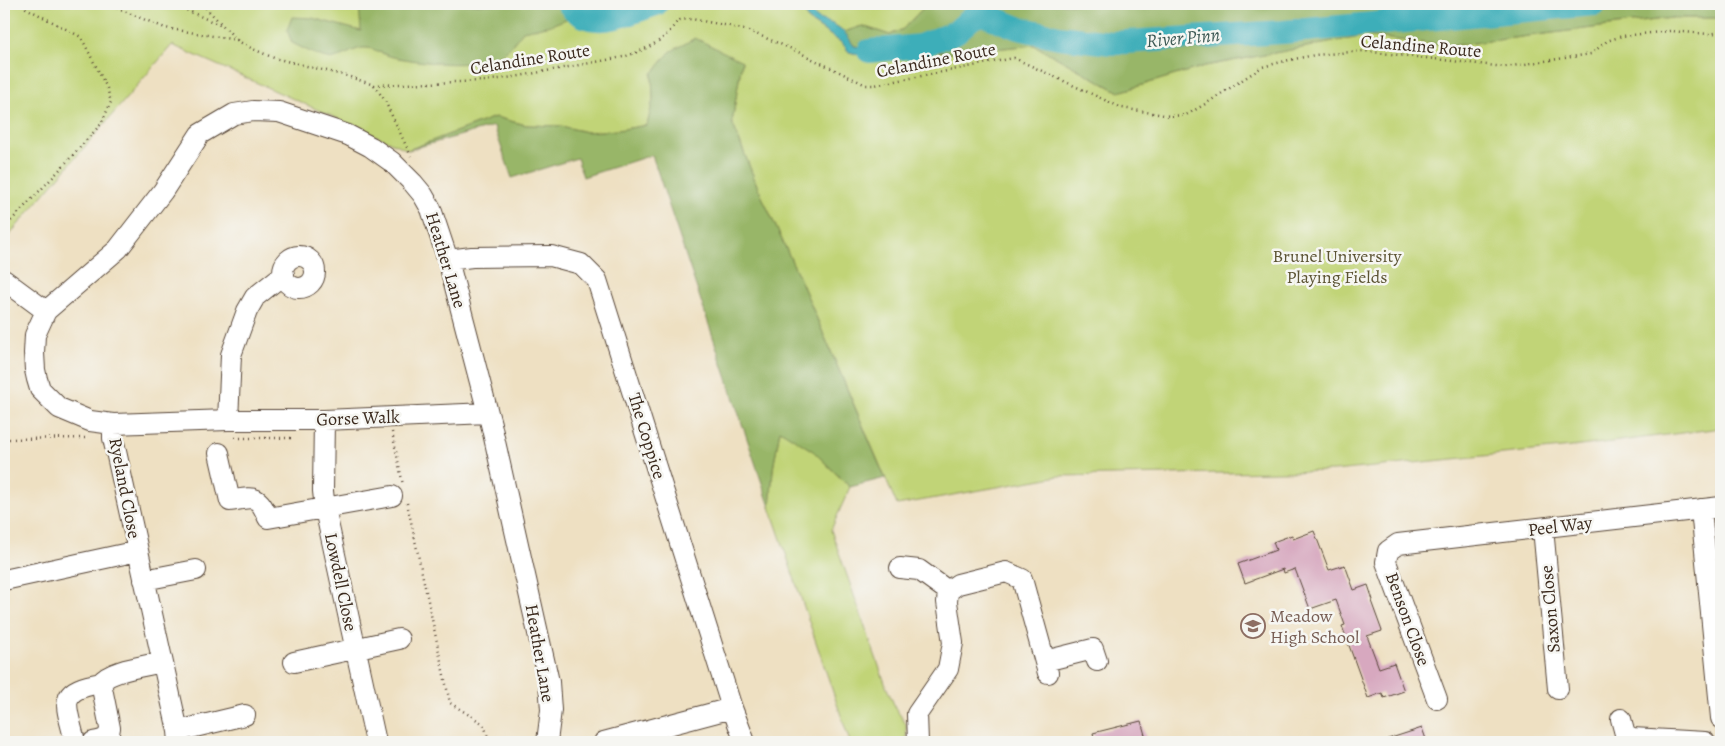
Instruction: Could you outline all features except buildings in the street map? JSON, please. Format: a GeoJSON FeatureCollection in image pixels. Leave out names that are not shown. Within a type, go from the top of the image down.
{"type":"FeatureCollection","features":[{"type":"Feature","properties":{"kind":"street","name":"Heather Lane"},"geometry":{"type":"LineString","coordinates":[[66,412],[52,402],[40,389],[34,370],[35,336],[46,311],[118,249],[163,192],[200,134],[234,114],[253,111],[279,112],[348,135],[371,147],[392,162],[423,195],[431,209],[448,260],[488,413],[550,682],[551,710],[547,742]]}},
{"type":"Feature","properties":{"kind":"street","name":"The Coppice"},"geometry":{"type":"LineString","coordinates":[[448,260],[472,257],[551,256],[581,264],[597,280],[732,708],[745,742]]}},
{"type":"Feature","properties":{"kind":"street"},"geometry":{"type":"LineString","coordinates":[[228,420],[231,355],[247,311],[255,297],[284,274]]}},
{"type":"Feature","properties":{"kind":"street"},"geometry":{"type":"LineString","coordinates":[[4,280],[46,311]]}},
{"type":"Feature","properties":{"kind":"street","name":"Gorse Walk"},"geometry":{"type":"LineString","coordinates":[[66,412],[90,422],[113,424],[228,420],[324,420],[488,413]]}},
{"type":"Feature","properties":{"kind":"street","name":"Lowdell Close"},"geometry":{"type":"LineString","coordinates":[[324,420],[323,491],[325,509],[376,742]]}},
{"type":"Feature","properties":{"kind":"street","name":"Ryeland Close"},"geometry":{"type":"LineString","coordinates":[[113,424],[113,438],[178,737]]}},
{"type":"Feature","properties":{"kind":"street"},"geometry":{"type":"LineString","coordinates":[[219,453],[230,501],[252,498],[258,500],[268,518],[392,496]]}},
{"type":"Feature","properties":{"kind":"street","name":"Peel Way"},"geometry":{"type":"LineString","coordinates":[[1398,544],[1721,507]]}},
{"type":"Feature","properties":{"kind":"street"},"geometry":{"type":"LineString","coordinates":[[1701,509],[1721,718]]}},
{"type":"Feature","properties":{"kind":"street","name":"Saxon Close"},"geometry":{"type":"LineString","coordinates":[[1543,528],[1558,689]]}},
{"type":"Feature","properties":{"kind":"street","name":"Benson Close"},"geometry":{"type":"LineString","coordinates":[[1398,544],[1388,551],[1386,562],[1437,698]]}},
{"type":"Feature","properties":{"kind":"street","name":"Ryeland Close"},"geometry":{"type":"LineString","coordinates":[[4,580],[138,551]]}},
{"type":"Feature","properties":{"kind":"street"},"geometry":{"type":"LineString","coordinates":[[900,568],[919,570],[948,591]]}},
{"type":"Feature","properties":{"kind":"street"},"geometry":{"type":"LineString","coordinates":[[144,580],[196,570]]}},
{"type":"Feature","properties":{"kind":"street"},"geometry":{"type":"LineString","coordinates":[[918,742],[917,714],[948,670],[953,642],[947,602],[948,591],[958,584],[1006,572],[1022,579],[1047,667],[1093,649],[1097,661]]}},
{"type":"Feature","properties":{"kind":"street"},"geometry":{"type":"LineString","coordinates":[[294,662],[399,639]]}},
{"type":"Feature","properties":{"kind":"street"},"geometry":{"type":"LineString","coordinates":[[75,742],[66,702],[68,695],[76,690],[100,683],[111,674],[162,662]]}},
{"type":"Feature","properties":{"kind":"street"},"geometry":{"type":"LineString","coordinates":[[100,683],[110,728],[105,740]]}},
{"type":"Feature","properties":{"kind":"street"},"geometry":{"type":"LineString","coordinates":[[604,742],[732,708]]}},
{"type":"Feature","properties":{"kind":"street"},"geometry":{"type":"LineString","coordinates":[[178,737],[245,715]]}},
{"type":"Feature","properties":{"kind":"street"},"geometry":{"type":"LineString","coordinates":[[1621,719],[1625,734],[1632,738],[1705,742]]}},
{"type":"Feature","properties":{"kind":"path"},"geometry":{"type":"LineString","coordinates":[[4,228],[101,124],[111,102],[107,88],[82,37],[26,8],[22,4]]}},
{"type":"Feature","properties":{"kind":"path"},"geometry":{"type":"LineString","coordinates":[[107,4],[164,28],[238,41]]}},
{"type":"Feature","properties":{"kind":"path"},"geometry":{"type":"LineString","coordinates":[[173,4],[223,26]]}},
{"type":"Feature","properties":{"kind":"path","name":"Celandine Route"},"geometry":{"type":"LineString","coordinates":[[202,4],[238,41],[253,50],[274,58],[374,84],[484,81],[514,78],[623,58],[654,43],[669,32],[680,20],[690,19],[749,31],[792,49],[866,85],[875,85],[1014,58],[1122,108],[1170,116],[1193,111],[1262,67],[1315,55],[1364,51],[1505,67],[1590,54],[1607,41],[1622,36],[1670,31],[1708,34],[1721,32]]}},
{"type":"Feature","properties":{"kind":"path"},"geometry":{"type":"LineString","coordinates":[[374,84],[384,99],[408,150]]}},
{"type":"Feature","properties":{"kind":"green space","name":"Brunel University Playing Fields"},"geometry":{"type":"Polygon","coordinates":[[[4,4],[577,4],[581,9],[590,14],[599,15],[615,11],[617,4],[801,4],[808,20],[842,43],[849,52],[874,57],[900,48],[952,53],[1034,45],[1119,92],[1205,66],[1365,36],[1450,46],[1671,18],[1721,18],[1721,428],[1572,447],[1334,471],[1059,476],[897,505],[800,279],[758,188],[732,122],[742,61],[652,73],[653,100],[648,125],[618,130],[586,132],[561,126],[526,125],[495,117],[408,150],[172,45],[4,241],[4,4]]]}},
{"type":"Feature","properties":{"kind":"green space"},"geometry":{"type":"Polygon","coordinates":[[[359,4],[577,4],[584,12],[551,25],[523,31],[511,46],[500,55],[486,61],[473,63],[416,61],[393,57],[367,48],[330,58],[319,56],[292,43],[287,30],[292,17],[312,18],[361,31],[359,4]]]}},
{"type":"Feature","properties":{"kind":"green space"},"geometry":{"type":"Polygon","coordinates":[[[806,4],[927,4],[903,29],[890,35],[862,26],[844,32],[815,17],[806,4]]]}},
{"type":"Feature","properties":{"kind":"green space"},"geometry":{"type":"Polygon","coordinates":[[[927,4],[1721,4],[1721,18],[1671,18],[1450,46],[1365,36],[1205,66],[1119,92],[1034,45],[952,53],[880,46],[870,49],[854,46],[844,32],[862,26],[890,35],[903,29],[927,4]]]}},
{"type":"Feature","properties":{"kind":"green space"},"geometry":{"type":"Polygon","coordinates":[[[695,38],[742,61],[732,122],[758,188],[800,279],[885,478],[850,487],[813,451],[780,430],[773,469],[770,507],[652,155],[583,177],[577,158],[512,178],[494,126],[408,150],[495,117],[526,125],[561,126],[586,132],[618,130],[647,125],[653,100],[652,74],[670,52],[695,38]]]}},
{"type":"Feature","properties":{"kind":"green space"},"geometry":{"type":"Polygon","coordinates":[[[780,429],[813,451],[850,487],[831,530],[886,686],[896,709],[906,724],[907,742],[850,742],[770,507],[773,469],[780,429]]]}},
{"type":"Feature","properties":{"kind":"water"},"geometry":{"type":"Polygon","coordinates":[[[801,4],[807,4],[818,18],[841,29],[854,46],[870,49],[880,46],[900,48],[886,54],[874,56],[849,52],[842,43],[808,20],[801,4]]]}},
{"type":"Feature","properties":{"kind":"waterway","name":"River Pinn"},"geometry":{"type":"LineString","coordinates":[[569,4],[578,13],[588,18],[599,19],[622,16],[656,4]]}},
{"type":"Feature","properties":{"kind":"waterway","name":"River Pinn"},"geometry":{"type":"LineString","coordinates":[[869,51],[920,46],[956,32],[973,17],[983,14],[1018,28],[1059,37],[1111,43],[1283,32],[1595,4]]}},
{"type":"Feature","properties":{"kind":"place","name":"Meadow High School"},"geometry":{"type":"Point","coordinates":[1253,626]}}]}
